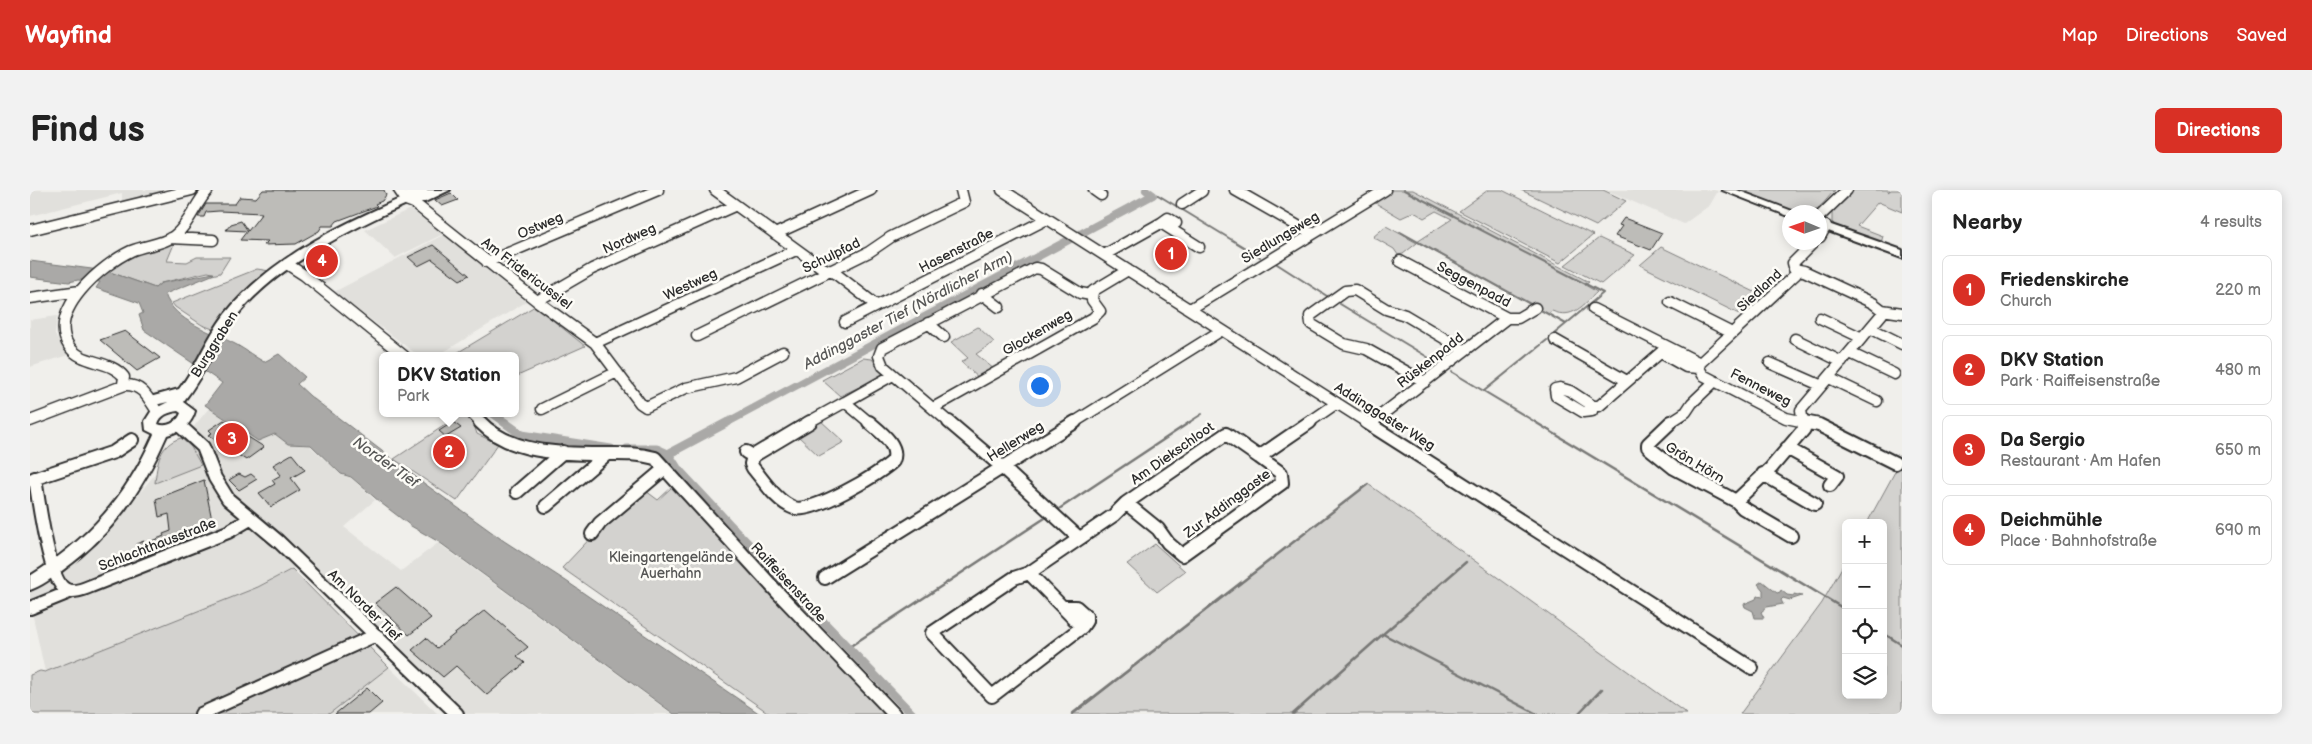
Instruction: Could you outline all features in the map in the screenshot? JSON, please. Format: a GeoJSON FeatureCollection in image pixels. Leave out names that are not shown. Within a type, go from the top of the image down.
{"type":"FeatureCollection","features":[{"type":"Feature","properties":{"kind":"main road"},"geometry":{"type":"LineString","coordinates":[[287,264],[308,250],[371,219],[409,196],[429,190]]}},
{"type":"Feature","properties":{"kind":"main road"},"geometry":{"type":"LineString","coordinates":[[409,196],[446,190]]}},
{"type":"Feature","properties":{"kind":"main road"},"geometry":{"type":"LineString","coordinates":[[1727,190],[1782,210]]}},
{"type":"Feature","properties":{"kind":"main road"},"geometry":{"type":"LineString","coordinates":[[1827,226],[1902,254]]}},
{"type":"Feature","properties":{"kind":"main road","name":"Burggraben"},"geometry":{"type":"LineString","coordinates":[[164,405],[186,389],[222,328],[250,294],[287,264]]}},
{"type":"Feature","properties":{"kind":"main road"},"geometry":{"type":"LineString","coordinates":[[164,405],[186,408],[188,415],[179,425],[162,431],[151,426],[153,418],[164,405]]}},
{"type":"Feature","properties":{"kind":"main road"},"geometry":{"type":"LineString","coordinates":[[30,584],[84,545],[119,509],[139,480],[162,431]]}},
{"type":"Feature","properties":{"kind":"street"},"geometry":{"type":"LineString","coordinates":[[30,230],[192,190]]}},
{"type":"Feature","properties":{"kind":"street"},"geometry":{"type":"LineString","coordinates":[[123,384],[124,377],[118,370],[78,356],[72,351],[64,334],[64,319],[80,291],[113,260],[131,250],[177,234],[200,198],[208,190]]}},
{"type":"Feature","properties":{"kind":"street","name":"Ostweg"},"geometry":{"type":"LineString","coordinates":[[487,262],[658,190]]}},
{"type":"Feature","properties":{"kind":"street"},"geometry":{"type":"LineString","coordinates":[[715,190],[734,206],[821,267],[830,271],[876,305]]}},
{"type":"Feature","properties":{"kind":"street"},"geometry":{"type":"LineString","coordinates":[[775,234],[871,190]]}},
{"type":"Feature","properties":{"kind":"street","name":"Schulpfad"},"geometry":{"type":"LineString","coordinates":[[697,336],[878,247],[892,237],[964,202],[961,190]]}},
{"type":"Feature","properties":{"kind":"street","name":"Addinggaster Weg"},"geometry":{"type":"LineString","coordinates":[[1002,190],[1752,668]]}},
{"type":"Feature","properties":{"kind":"street"},"geometry":{"type":"LineString","coordinates":[[1182,204],[1202,190]]}},
{"type":"Feature","properties":{"kind":"street"},"geometry":{"type":"LineString","coordinates":[[1235,190],[1312,234]]}},
{"type":"Feature","properties":{"kind":"street"},"geometry":{"type":"LineString","coordinates":[[1827,209],[1847,190]]}},
{"type":"Feature","properties":{"kind":"street","name":"Siedlungsweg"},"geometry":{"type":"LineString","coordinates":[[1190,309],[1380,191]]}},
{"type":"Feature","properties":{"kind":"street","name":"Am Fridericussiel"},"geometry":{"type":"LineString","coordinates":[[409,196],[487,262],[595,343],[640,403],[646,408],[686,388],[736,377],[783,352]]}},
{"type":"Feature","properties":{"kind":"street","name":"Nordweg"},"geometry":{"type":"LineString","coordinates":[[537,301],[592,269],[734,206]]}},
{"type":"Feature","properties":{"kind":"street","name":"Hasenstraße"},"geometry":{"type":"LineString","coordinates":[[845,322],[1047,219]]}},
{"type":"Feature","properties":{"kind":"street"},"geometry":{"type":"LineString","coordinates":[[1104,256],[1165,225],[1199,247]]}},
{"type":"Feature","properties":{"kind":"street"},"geometry":{"type":"LineString","coordinates":[[170,238],[213,240]]}},
{"type":"Feature","properties":{"kind":"street","name":"Westweg"},"geometry":{"type":"LineString","coordinates":[[595,343],[796,250]]}},
{"type":"Feature","properties":{"kind":"street","name":"Siedland"},"geometry":{"type":"LineString","coordinates":[[1700,366],[1732,333],[1796,274],[1793,263],[1806,250]]}},
{"type":"Feature","properties":{"kind":"street","name":"Seggenpadd"},"geometry":{"type":"LineString","coordinates":[[1400,261],[1507,318],[1518,318],[1535,308]]}},
{"type":"Feature","properties":{"kind":"street"},"geometry":{"type":"LineString","coordinates":[[287,264],[312,281],[399,352]]}},
{"type":"Feature","properties":{"kind":"street"},"geometry":{"type":"LineString","coordinates":[[1080,538],[1002,467],[892,374],[879,361],[878,354],[882,348],[982,294],[1035,268],[1041,269],[1080,293],[1091,294],[1128,270]]}},
{"type":"Feature","properties":{"kind":"street"},"geometry":{"type":"LineString","coordinates":[[1794,269],[1804,271],[1865,299],[1882,310],[1902,313]]}},
{"type":"Feature","properties":{"kind":"street"},"geometry":{"type":"LineString","coordinates":[[1425,382],[1366,349],[1344,344],[1312,324],[1310,316],[1345,291],[1355,290],[1386,309],[1405,315],[1464,350]]}},
{"type":"Feature","properties":{"kind":"street"},"geometry":{"type":"LineString","coordinates":[[30,298],[80,291]]}},
{"type":"Feature","properties":{"kind":"street"},"geometry":{"type":"LineString","coordinates":[[982,294],[998,307]]}},
{"type":"Feature","properties":{"kind":"street","name":"Glockenweg"},"geometry":{"type":"LineString","coordinates":[[933,408],[1098,314],[1100,311],[1092,303],[1091,294]]}},
{"type":"Feature","properties":{"kind":"street"},"geometry":{"type":"LineString","coordinates":[[1670,302],[1732,333]]}},
{"type":"Feature","properties":{"kind":"street"},"geometry":{"type":"LineString","coordinates":[[1593,309],[1664,350],[1686,367],[1700,366]]}},
{"type":"Feature","properties":{"kind":"street"},"geometry":{"type":"LineString","coordinates":[[1736,501],[1771,468],[1804,429],[1801,410],[1820,389],[1820,385],[1829,378],[1850,353],[1850,350],[1860,338],[1872,329],[1882,314],[1882,310]]}},
{"type":"Feature","properties":{"kind":"street","name":"Rüskenpadd"},"geometry":{"type":"LineString","coordinates":[[1370,424],[1507,318]]}},
{"type":"Feature","properties":{"kind":"street"},"geometry":{"type":"LineString","coordinates":[[1820,318],[1860,338]]}},
{"type":"Feature","properties":{"kind":"street"},"geometry":{"type":"LineString","coordinates":[[928,323],[944,336]]}},
{"type":"Feature","properties":{"kind":"street"},"geometry":{"type":"LineString","coordinates":[[1872,329],[1902,344]]}},
{"type":"Feature","properties":{"kind":"street","name":"Hellerweg"},"geometry":{"type":"LineString","coordinates":[[825,578],[1222,330]]}},
{"type":"Feature","properties":{"kind":"street"},"geometry":{"type":"LineString","coordinates":[[1795,339],[1842,362]]}},
{"type":"Feature","properties":{"kind":"street"},"geometry":{"type":"LineString","coordinates":[[1555,340],[1627,381]]}},
{"type":"Feature","properties":{"kind":"street"},"geometry":{"type":"LineString","coordinates":[[1593,406],[1599,406],[1664,350]]}},
{"type":"Feature","properties":{"kind":"street"},"geometry":{"type":"LineString","coordinates":[[1850,353],[1894,374]]}},
{"type":"Feature","properties":{"kind":"street"},"geometry":{"type":"LineString","coordinates":[[1770,363],[1820,385]]}},
{"type":"Feature","properties":{"kind":"street","name":"Fenneweg"},"geometry":{"type":"LineString","coordinates":[[1700,366],[1703,375],[1786,418],[1818,425],[1895,463]]}},
{"type":"Feature","properties":{"kind":"street"},"geometry":{"type":"LineString","coordinates":[[542,408],[616,372]]}},
{"type":"Feature","properties":{"kind":"street"},"geometry":{"type":"LineString","coordinates":[[845,402],[893,445],[896,451],[895,458],[891,463],[812,507],[798,510],[787,505],[753,468],[750,454],[892,374]]}},
{"type":"Feature","properties":{"kind":"street"},"geometry":{"type":"LineString","coordinates":[[1829,378],[1877,401]]}},
{"type":"Feature","properties":{"kind":"street","name":"Grön Hörn"},"geometry":{"type":"LineString","coordinates":[[1715,381],[1692,403],[1690,408],[1671,422],[1648,446],[1656,456],[1722,496],[1736,501],[1743,508],[1791,536]]}},
{"type":"Feature","properties":{"kind":"street"},"geometry":{"type":"LineString","coordinates":[[30,421],[123,384],[138,385],[164,405]]}},
{"type":"Feature","properties":{"kind":"street","name":"Zur Addinggaste"},"geometry":{"type":"LineString","coordinates":[[1123,505],[1158,529],[1168,543],[1182,555],[1282,483],[1281,473],[1259,457],[1337,403]]}},
{"type":"Feature","properties":{"kind":"street","name":"Raiffeisenstraße"},"geometry":{"type":"LineString","coordinates":[[475,417],[482,425],[521,446],[563,452],[645,454],[655,458],[779,594],[894,714]]}},
{"type":"Feature","properties":{"kind":"street","name":"Am Norder Tief"},"geometry":{"type":"LineString","coordinates":[[179,425],[203,447],[216,478],[228,499],[278,541],[457,714]]}},
{"type":"Feature","properties":{"kind":"street","name":"Am Diekschloot"},"geometry":{"type":"LineString","coordinates":[[1029,573],[1082,628],[992,696],[932,633],[1014,578],[1029,573],[1226,434],[1259,457]]}},
{"type":"Feature","properties":{"kind":"street"},"geometry":{"type":"LineString","coordinates":[[72,590],[61,587],[52,569],[32,479],[114,452],[132,440]]}},
{"type":"Feature","properties":{"kind":"street"},"geometry":{"type":"LineString","coordinates":[[1787,448],[1837,476],[1830,485]]}},
{"type":"Feature","properties":{"kind":"street"},"geometry":{"type":"LineString","coordinates":[[517,492],[563,452]]}},
{"type":"Feature","properties":{"kind":"street"},"geometry":{"type":"LineString","coordinates":[[546,506],[607,454]]}},
{"type":"Feature","properties":{"kind":"street"},"geometry":{"type":"LineString","coordinates":[[592,534],[600,523],[664,469]]}},
{"type":"Feature","properties":{"kind":"street"},"geometry":{"type":"LineString","coordinates":[[1763,474],[1815,504]]}},
{"type":"Feature","properties":{"kind":"street","name":"Schlachthausstraße"},"geometry":{"type":"LineString","coordinates":[[30,608],[72,590],[91,586],[219,536],[250,519]]}},
{"type":"Feature","properties":{"kind":"street"},"geometry":{"type":"LineString","coordinates":[[201,714],[376,635]]}},
{"type":"Feature","properties":{"kind":"shaded area"},"geometry":{"type":"Polygon","coordinates":[[[30,190],[177,190],[122,205],[122,193],[30,216],[30,190]]]}},
{"type":"Feature","properties":{"kind":"shaded area"},"geometry":{"type":"Polygon","coordinates":[[[1606,190],[1718,191],[1710,205],[1684,224],[1606,190]]]}},
{"type":"Feature","properties":{"kind":"shaded area"},"geometry":{"type":"Polygon","coordinates":[[[410,209],[443,234],[395,258],[365,230],[410,209]]]}},
{"type":"Feature","properties":{"kind":"shaded area"},"geometry":{"type":"Polygon","coordinates":[[[445,234],[526,302],[444,352],[414,352],[334,292],[445,234]]]}},
{"type":"Feature","properties":{"kind":"shaded area"},"geometry":{"type":"Polygon","coordinates":[[[57,316],[55,335],[68,355],[30,367],[30,320],[57,316]]]}},
{"type":"Feature","properties":{"kind":"shaded area"},"geometry":{"type":"Polygon","coordinates":[[[209,408],[258,441],[275,434],[288,444],[310,446],[341,475],[351,478],[375,500],[344,527],[401,571],[438,543],[672,714],[465,714],[306,561],[258,587],[128,641],[45,672],[30,603],[30,589],[91,546],[115,523],[209,408]]]}},
{"type":"Feature","properties":{"kind":"shaded area"},"geometry":{"type":"Polygon","coordinates":[[[389,667],[438,714],[329,714],[389,667]]]}},
{"type":"Feature","properties":{"kind":"green space"},"geometry":{"type":"Polygon","coordinates":[[[1390,190],[1413,190],[1589,282],[1585,285],[1597,292],[1577,310],[1566,314],[1552,311],[1548,314],[1417,242],[1452,219],[1436,211],[1424,218],[1414,212],[1401,218],[1372,201],[1390,190]]]}},
{"type":"Feature","properties":{"kind":"green space"},"geometry":{"type":"Polygon","coordinates":[[[1488,190],[1502,190],[1593,235],[1560,263],[1459,211],[1488,190]]]}},
{"type":"Feature","properties":{"kind":"green space"},"geometry":{"type":"Polygon","coordinates":[[[1521,190],[1603,190],[1626,201],[1596,226],[1521,190]]]}},
{"type":"Feature","properties":{"kind":"green space"},"geometry":{"type":"Polygon","coordinates":[[[1733,190],[1835,190],[1821,205],[1782,205],[1782,209],[1733,190]]]}},
{"type":"Feature","properties":{"kind":"green space"},"geometry":{"type":"Polygon","coordinates":[[[1854,190],[1890,190],[1888,192],[1891,190],[1902,190],[1902,212],[1878,202],[1857,226],[1883,236],[1881,243],[1839,229],[1832,222],[1832,212],[1854,190]]]}},
{"type":"Feature","properties":{"kind":"green space"},"geometry":{"type":"Polygon","coordinates":[[[1386,226],[1417,243],[1403,254],[1398,255],[1394,249],[1373,237],[1386,226]]]}},
{"type":"Feature","properties":{"kind":"green space"},"geometry":{"type":"Polygon","coordinates":[[[1599,238],[1635,255],[1601,284],[1565,265],[1599,238]]]}},
{"type":"Feature","properties":{"kind":"green space"},"geometry":{"type":"Polygon","coordinates":[[[174,244],[167,261],[187,262],[197,257],[230,257],[220,273],[212,275],[213,273],[208,272],[161,283],[155,288],[107,271],[129,255],[156,246],[174,244]]]}},
{"type":"Feature","properties":{"kind":"green space"},"geometry":{"type":"Polygon","coordinates":[[[1661,247],[1763,296],[1743,316],[1640,265],[1661,247]]]}},
{"type":"Feature","properties":{"kind":"green space"},"geometry":{"type":"Polygon","coordinates":[[[257,269],[270,271],[243,294],[213,329],[202,325],[172,303],[257,269]]]}},
{"type":"Feature","properties":{"kind":"green space"},"geometry":{"type":"Polygon","coordinates":[[[535,306],[585,346],[519,375],[519,352],[459,352],[535,306]]]}},
{"type":"Feature","properties":{"kind":"green space"},"geometry":{"type":"Polygon","coordinates":[[[978,327],[994,342],[976,354],[995,370],[980,379],[961,362],[968,358],[951,342],[978,327]]]}},
{"type":"Feature","properties":{"kind":"green space"},"geometry":{"type":"Polygon","coordinates":[[[863,358],[872,359],[883,373],[881,377],[840,396],[822,380],[863,358]]]}},
{"type":"Feature","properties":{"kind":"green space"},"geometry":{"type":"Polygon","coordinates":[[[457,417],[467,417],[473,422],[477,434],[498,444],[457,501],[394,459],[457,417]]]}},
{"type":"Feature","properties":{"kind":"green space"},"geometry":{"type":"Polygon","coordinates":[[[820,420],[844,442],[819,456],[796,434],[820,420]]]}},
{"type":"Feature","properties":{"kind":"green space"},"geometry":{"type":"Polygon","coordinates":[[[181,438],[191,447],[201,465],[155,483],[160,456],[168,445],[181,438]]]}},
{"type":"Feature","properties":{"kind":"green space"},"geometry":{"type":"Polygon","coordinates":[[[1902,459],[1902,714],[1740,714],[1822,603],[1842,567],[1842,699],[1887,699],[1887,519],[1869,519],[1902,459]]]}},
{"type":"Feature","properties":{"kind":"green space"},"geometry":{"type":"Polygon","coordinates":[[[1368,484],[1687,714],[1074,714],[1368,484]]]}},
{"type":"Feature","properties":{"kind":"green space","name":"Kleingartengelände Auerhahn"},"geometry":{"type":"Polygon","coordinates":[[[672,487],[675,487],[781,588],[901,714],[770,714],[562,568],[599,529],[646,491],[658,500],[672,487]]]}},
{"type":"Feature","properties":{"kind":"green space"},"geometry":{"type":"Polygon","coordinates":[[[1155,544],[1185,571],[1157,592],[1127,564],[1155,544]]]}},
{"type":"Feature","properties":{"kind":"green space"},"geometry":{"type":"Polygon","coordinates":[[[292,569],[389,667],[329,714],[30,714],[30,675],[40,671],[45,672],[258,587],[292,569]]]}},
{"type":"Feature","properties":{"kind":"water","name":"Norder Tief"},"geometry":{"type":"Polygon","coordinates":[[[30,261],[107,271],[155,288],[161,283],[214,273],[165,294],[170,304],[185,319],[237,345],[264,362],[279,354],[305,377],[297,384],[310,396],[425,484],[504,541],[566,581],[760,714],[674,714],[439,542],[411,526],[351,477],[341,474],[311,445],[288,444],[275,434],[258,441],[205,405],[222,383],[144,330],[139,315],[143,313],[139,303],[96,288],[100,282],[78,280],[69,282],[30,277],[30,261]]]}},
{"type":"Feature","properties":{"kind":"water"},"geometry":{"type":"Polygon","coordinates":[[[1762,581],[1777,593],[1781,590],[1787,595],[1802,596],[1790,600],[1783,598],[1781,600],[1783,604],[1767,607],[1761,612],[1764,618],[1755,618],[1753,611],[1745,607],[1744,604],[1756,599],[1757,596],[1763,597],[1763,590],[1758,584],[1762,581]]]}},
{"type":"Feature","properties":{"kind":"building"},"geometry":{"type":"Polygon","coordinates":[[[263,190],[384,190],[386,195],[382,201],[375,204],[377,206],[337,221],[333,226],[322,226],[319,231],[296,244],[264,245],[268,241],[240,240],[247,231],[226,230],[231,224],[241,221],[248,231],[262,213],[219,211],[206,212],[204,217],[198,217],[206,204],[235,204],[240,197],[256,198],[263,190]]]}},
{"type":"Feature","properties":{"kind":"building"},"geometry":{"type":"Polygon","coordinates":[[[451,193],[458,200],[442,206],[435,200],[451,193]]]}},
{"type":"Feature","properties":{"kind":"building"},"geometry":{"type":"Polygon","coordinates":[[[1624,218],[1662,233],[1651,250],[1615,236],[1622,226],[1619,225],[1624,218]]]}},
{"type":"Feature","properties":{"kind":"building"},"geometry":{"type":"Polygon","coordinates":[[[433,245],[469,275],[460,280],[432,259],[418,266],[408,257],[433,245]]]}},
{"type":"Feature","properties":{"kind":"building"},"geometry":{"type":"Polygon","coordinates":[[[1167,246],[1183,256],[1176,261],[1159,251],[1167,246]]]}},
{"type":"Feature","properties":{"kind":"building"},"geometry":{"type":"Polygon","coordinates":[[[325,251],[336,259],[315,270],[309,271],[303,266],[321,257],[318,255],[325,251]]]}},
{"type":"Feature","properties":{"kind":"building"},"geometry":{"type":"Polygon","coordinates":[[[125,331],[160,358],[137,371],[100,340],[125,331]]]}},
{"type":"Feature","properties":{"kind":"building"},"geometry":{"type":"Polygon","coordinates":[[[224,420],[264,447],[246,460],[208,435],[212,433],[209,430],[224,420]]]}},
{"type":"Feature","properties":{"kind":"building"},"geometry":{"type":"Polygon","coordinates":[[[453,422],[461,428],[446,437],[439,431],[453,422]]]}},
{"type":"Feature","properties":{"kind":"building"},"geometry":{"type":"Polygon","coordinates":[[[292,454],[305,470],[291,478],[300,490],[271,507],[259,493],[275,484],[272,480],[281,475],[273,465],[292,454]]]}},
{"type":"Feature","properties":{"kind":"building"},"geometry":{"type":"Polygon","coordinates":[[[239,474],[245,477],[251,474],[257,479],[239,490],[229,480],[239,474]]]}},
{"type":"Feature","properties":{"kind":"building"},"geometry":{"type":"Polygon","coordinates":[[[204,480],[213,525],[192,533],[186,540],[138,558],[136,544],[144,541],[144,544],[171,531],[169,514],[159,517],[156,499],[204,480]]]}},
{"type":"Feature","properties":{"kind":"building"},"geometry":{"type":"Polygon","coordinates":[[[396,587],[431,618],[409,635],[375,603],[396,587]]]}},
{"type":"Feature","properties":{"kind":"building"},"geometry":{"type":"Polygon","coordinates":[[[485,610],[528,647],[517,656],[525,663],[487,695],[456,666],[443,677],[412,650],[426,638],[437,648],[485,610]]]}},
{"type":"Feature","properties":{"kind":"building"},"geometry":{"type":"Polygon","coordinates":[[[367,688],[382,703],[369,714],[335,714],[367,688]]]}},
{"type":"Feature","properties":{"kind":"waterway","name":"Addinggaster Tief (Nördlicher Arm)"},"geometry":{"type":"LineString","coordinates":[[726,423],[1153,195],[1146,190]]}},
{"type":"Feature","properties":{"kind":"waterway"},"geometry":{"type":"LineString","coordinates":[[1404,190],[1603,293],[1566,324]]}},
{"type":"Feature","properties":{"kind":"waterway"},"geometry":{"type":"LineString","coordinates":[[1153,195],[1158,195],[1260,257]]}},
{"type":"Feature","properties":{"kind":"waterway"},"geometry":{"type":"LineString","coordinates":[[1400,232],[1532,305]]}},
{"type":"Feature","properties":{"kind":"waterway"},"geometry":{"type":"LineString","coordinates":[[1277,264],[1330,298]]}},
{"type":"Feature","properties":{"kind":"waterway"},"geometry":{"type":"LineString","coordinates":[[1340,304],[1439,364]]}},
{"type":"Feature","properties":{"kind":"waterway"},"geometry":{"type":"LineString","coordinates":[[1537,308],[1566,324]]}},
{"type":"Feature","properties":{"kind":"waterway"},"geometry":{"type":"LineString","coordinates":[[1554,334],[1566,324]]}},
{"type":"Feature","properties":{"kind":"waterway"},"geometry":{"type":"LineString","coordinates":[[1484,391],[1547,340]]}},
{"type":"Feature","properties":{"kind":"waterway"},"geometry":{"type":"LineString","coordinates":[[1452,372],[1537,423]]}},
{"type":"Feature","properties":{"kind":"waterway"},"geometry":{"type":"LineString","coordinates":[[1188,423],[1202,414]]}},
{"type":"Feature","properties":{"kind":"waterway","name":"Addinggaster Tief (Nördlicher Arm)"},"geometry":{"type":"LineString","coordinates":[[498,417],[506,423]]}},
{"type":"Feature","properties":{"kind":"waterway","name":"Addinggaster Tief (Nördlicher Arm)"},"geometry":{"type":"LineString","coordinates":[[504,422],[522,435],[611,449]]}},
{"type":"Feature","properties":{"kind":"waterway","name":"Addinggaster Tief (Nördlicher Arm)"},"geometry":{"type":"LineString","coordinates":[[668,454],[728,422]]}},
{"type":"Feature","properties":{"kind":"waterway"},"geometry":{"type":"LineString","coordinates":[[1059,509],[1190,422]]}},
{"type":"Feature","properties":{"kind":"waterway"},"geometry":{"type":"LineString","coordinates":[[1535,422],[1844,609]]}},
{"type":"Feature","properties":{"kind":"waterway","name":"Addinggaster Tief (Nördlicher Arm)"},"geometry":{"type":"LineString","coordinates":[[627,449],[657,449],[668,454]]}},
{"type":"Feature","properties":{"kind":"waterway","name":"Addinggaster Tief (Nördlicher Arm)"},"geometry":{"type":"LineString","coordinates":[[668,454],[677,468],[730,525],[912,714]]}},
{"type":"Feature","properties":{"kind":"waterway"},"geometry":{"type":"LineString","coordinates":[[1072,714],[1368,484]]}},
{"type":"Feature","properties":{"kind":"waterway"},"geometry":{"type":"LineString","coordinates":[[849,647],[1045,518]]}},
{"type":"Feature","properties":{"kind":"waterway"},"geometry":{"type":"LineString","coordinates":[[1383,634],[1466,562]]}},
{"type":"Feature","properties":{"kind":"waterway"},"geometry":{"type":"LineString","coordinates":[[1293,714],[1383,634]]}},
{"type":"Feature","properties":{"kind":"waterway"},"geometry":{"type":"LineString","coordinates":[[1383,634],[1537,714]]}},
{"type":"Feature","properties":{"kind":"waterway"},"geometry":{"type":"LineString","coordinates":[[1887,636],[1902,645]]}},
{"type":"Feature","properties":{"kind":"waterway"},"geometry":{"type":"LineString","coordinates":[[1578,714],[1602,689]]}},
{"type":"Feature","properties":{"kind":"place","name":"Friedenskirche"},"geometry":{"type":"Point","coordinates":[1171,254]}},
{"type":"Feature","properties":{"kind":"place","name":"Deichmühle"},"geometry":{"type":"Point","coordinates":[322,261]}},
{"type":"Feature","properties":{"kind":"place","name":"Da Sergio"},"geometry":{"type":"Point","coordinates":[232,439]}},
{"type":"Feature","properties":{"kind":"place","name":"DKV Station"},"geometry":{"type":"Point","coordinates":[449,452]}}]}
